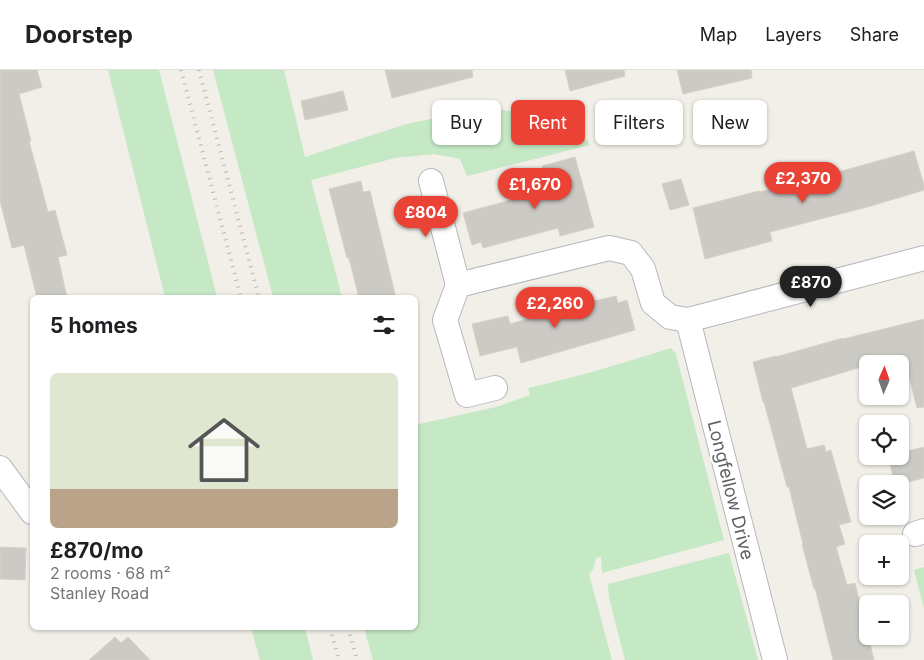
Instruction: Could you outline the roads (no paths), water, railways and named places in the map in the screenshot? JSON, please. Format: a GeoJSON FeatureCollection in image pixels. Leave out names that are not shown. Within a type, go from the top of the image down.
{"type":"FeatureCollection","features":[{"type":"Feature","properties":{"kind":"street"},"geometry":{"type":"LineString","coordinates":[[431,181],[458,285],[445,320],[467,395],[495,388]]}},
{"type":"Feature","properties":{"kind":"street"},"geometry":{"type":"LineString","coordinates":[[458,285],[609,248],[631,253],[644,269],[653,303],[670,317],[688,320],[924,258]]}},
{"type":"Feature","properties":{"kind":"street","name":"Longfellow Drive"},"geometry":{"type":"LineString","coordinates":[[688,320],[774,660]]}},
{"type":"Feature","properties":{"kind":"street"},"geometry":{"type":"LineString","coordinates":[[0,468],[30,509]]}},
{"type":"Feature","properties":{"kind":"railway"},"geometry":{"type":"LineString","coordinates":[[181,70],[240,295]]}},
{"type":"Feature","properties":{"kind":"railway"},"geometry":{"type":"LineString","coordinates":[[199,70],[258,295]]}},
{"type":"Feature","properties":{"kind":"railway"},"geometry":{"type":"LineString","coordinates":[[331,630],[339,660]]}},
{"type":"Feature","properties":{"kind":"railway"},"geometry":{"type":"LineString","coordinates":[[349,630],[357,660]]}}]}
